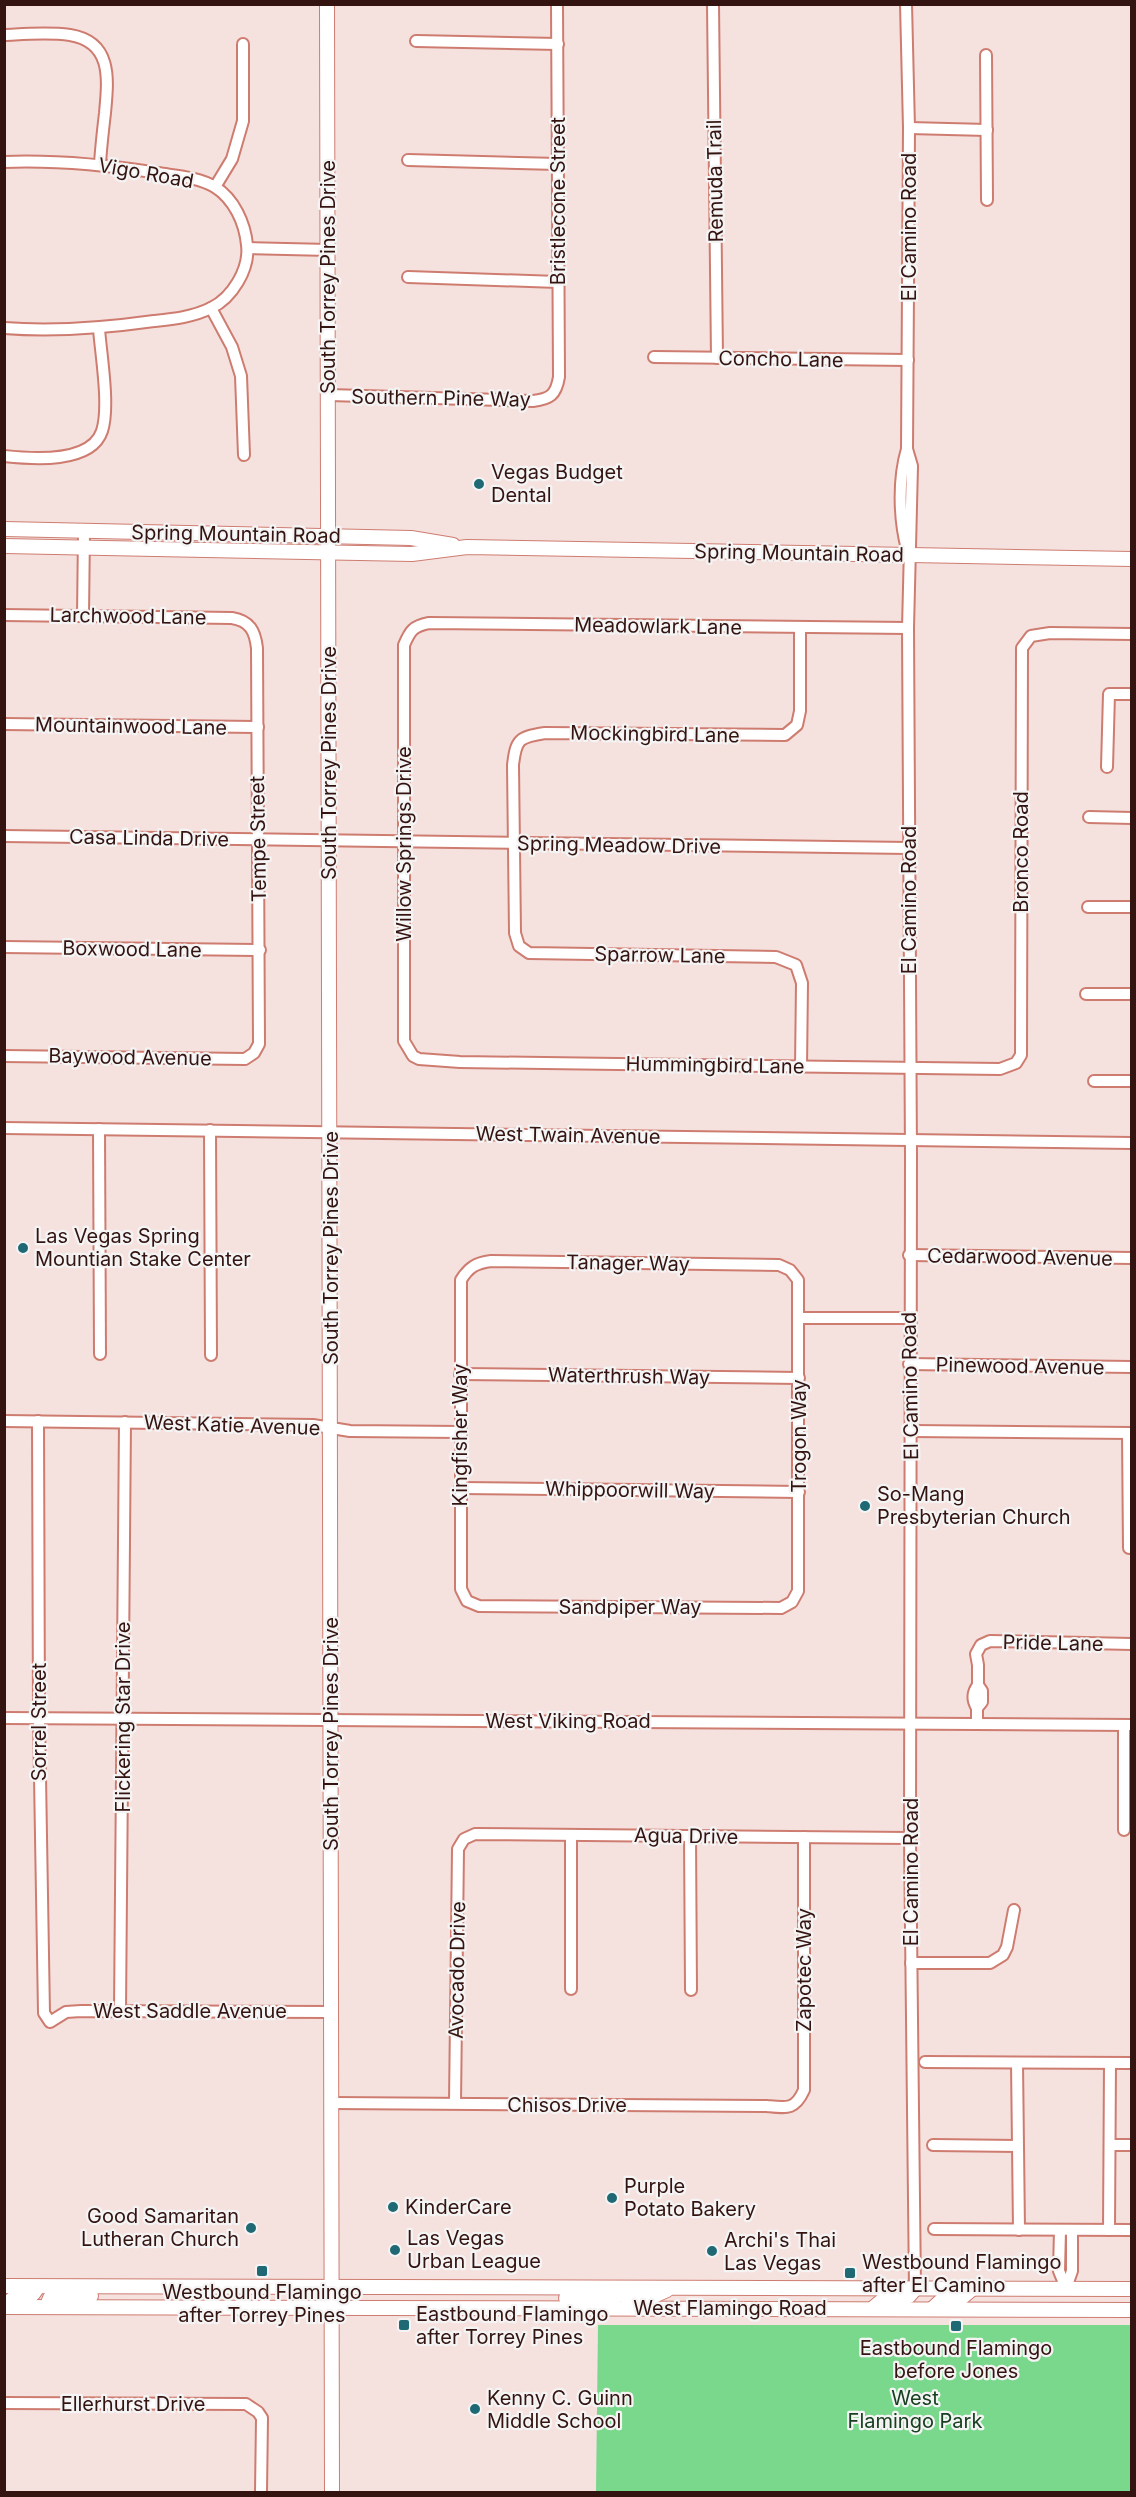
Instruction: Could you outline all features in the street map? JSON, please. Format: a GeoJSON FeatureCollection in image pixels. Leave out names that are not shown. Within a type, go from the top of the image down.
{"type":"FeatureCollection","features":[{"type":"Feature","properties":{"kind":"main road","name":"South Torrey Pines Drive"},"geometry":{"type":"LineString","coordinates":[[327,4],[332,2493]]}},
{"type":"Feature","properties":{"kind":"main road","name":"Spring Mountain Road"},"geometry":{"type":"LineString","coordinates":[[4,529],[411,537],[467,547]]}},
{"type":"Feature","properties":{"kind":"main road","name":"Spring Mountain Road"},"geometry":{"type":"LineString","coordinates":[[4,546],[412,554],[467,547],[1131,559]]}},
{"type":"Feature","properties":{"kind":"main road","name":"West Flamingo Road"},"geometry":{"type":"LineString","coordinates":[[4,2286],[1131,2289]]}},
{"type":"Feature","properties":{"kind":"main road"},"geometry":{"type":"LineString","coordinates":[[4,2306],[16,2296],[33,2294],[38,2287]]}},
{"type":"Feature","properties":{"kind":"main road"},"geometry":{"type":"LineString","coordinates":[[46,2306],[50,2298],[55,2296],[103,2296],[136,2287]]}},
{"type":"Feature","properties":{"kind":"main road"},"geometry":{"type":"LineString","coordinates":[[532,2307],[566,2298],[613,2298],[622,2293],[622,2288]]}},
{"type":"Feature","properties":{"kind":"main road"},"geometry":{"type":"LineString","coordinates":[[626,2308],[629,2300],[649,2298],[671,2288]]}},
{"type":"Feature","properties":{"kind":"main road"},"geometry":{"type":"LineString","coordinates":[[872,2309],[884,2299],[909,2296],[915,2289]]}},
{"type":"Feature","properties":{"kind":"main road"},"geometry":{"type":"LineString","coordinates":[[932,2309],[942,2300],[960,2299],[972,2289]]}},
{"type":"Feature","properties":{"kind":"main road","name":"West Flamingo Road"},"geometry":{"type":"LineString","coordinates":[[4,2306],[1129,2308]]}},
{"type":"Feature","properties":{"kind":"street","name":"Bristlecone Street"},"geometry":{"type":"LineString","coordinates":[[552,396],[557,389],[559,377],[557,4]]}},
{"type":"Feature","properties":{"kind":"street","name":"Remuda Trail"},"geometry":{"type":"LineString","coordinates":[[713,4],[717,358]]}},
{"type":"Feature","properties":{"kind":"street","name":"El Camino Road"},"geometry":{"type":"LineString","coordinates":[[906,4],[909,128],[908,360],[907,449],[902,466],[902,532],[909,555],[910,1838],[915,2289]]}},
{"type":"Feature","properties":{"kind":"street"},"geometry":{"type":"LineString","coordinates":[[4,35],[71,35],[86,40],[95,48],[105,63],[108,78],[100,164]]}},
{"type":"Feature","properties":{"kind":"street"},"geometry":{"type":"LineString","coordinates":[[416,41],[558,44]]}},
{"type":"Feature","properties":{"kind":"street"},"geometry":{"type":"LineString","coordinates":[[215,187],[232,159],[243,121],[243,44]]}},
{"type":"Feature","properties":{"kind":"street"},"geometry":{"type":"LineString","coordinates":[[986,55],[987,200]]}},
{"type":"Feature","properties":{"kind":"street"},"geometry":{"type":"LineString","coordinates":[[909,128],[987,130]]}},
{"type":"Feature","properties":{"kind":"street"},"geometry":{"type":"LineString","coordinates":[[408,160],[558,164]]}},
{"type":"Feature","properties":{"kind":"street","name":"Vigo Road"},"geometry":{"type":"LineString","coordinates":[[4,162],[100,164],[192,178],[215,187],[229,199],[244,226],[248,249]]}},
{"type":"Feature","properties":{"kind":"street"},"geometry":{"type":"LineString","coordinates":[[4,328],[99,329],[188,317],[211,308],[226,298],[243,273],[248,249],[329,250]]}},
{"type":"Feature","properties":{"kind":"street"},"geometry":{"type":"LineString","coordinates":[[408,277],[558,282]]}},
{"type":"Feature","properties":{"kind":"street"},"geometry":{"type":"LineString","coordinates":[[211,308],[231,346],[241,376],[244,455]]}},
{"type":"Feature","properties":{"kind":"street"},"geometry":{"type":"LineString","coordinates":[[4,456],[61,457],[81,453],[96,441],[102,432],[105,411],[99,329]]}},
{"type":"Feature","properties":{"kind":"street","name":"Concho Lane"},"geometry":{"type":"LineString","coordinates":[[654,357],[908,360]]}},
{"type":"Feature","properties":{"kind":"street","name":"Southern Pine Way"},"geometry":{"type":"LineString","coordinates":[[329,395],[533,401],[552,396]]}},
{"type":"Feature","properties":{"kind":"street"},"geometry":{"type":"LineString","coordinates":[[83,616],[84,531]]}},
{"type":"Feature","properties":{"kind":"street","name":"Larchwood Lane"},"geometry":{"type":"LineString","coordinates":[[4,615],[232,618],[242,619],[250,625]]}},
{"type":"Feature","properties":{"kind":"street","name":"Meadowlark Lane"},"geometry":{"type":"LineString","coordinates":[[410,630],[417,625],[429,623],[908,628]]}},
{"type":"Feature","properties":{"kind":"street","name":"Tempe Street"},"geometry":{"type":"LineString","coordinates":[[250,625],[255,634],[257,648],[258,727],[259,1044],[254,1053]]}},
{"type":"Feature","properties":{"kind":"street","name":"Mockingbird Lane"},"geometry":{"type":"LineString","coordinates":[[514,844],[513,765],[515,748],[525,736],[545,733],[785,735],[793,731],[797,725],[800,711],[801,627]]}},
{"type":"Feature","properties":{"kind":"street","name":"Willow Springs Drive"},"geometry":{"type":"LineString","coordinates":[[410,630],[404,645],[404,1041],[413,1056]]}},
{"type":"Feature","properties":{"kind":"street","name":"Bronco Road"},"geometry":{"type":"LineString","coordinates":[[1016,1063],[1021,1055],[1022,648],[1031,636],[1050,633],[1131,634]]}},
{"type":"Feature","properties":{"kind":"street"},"geometry":{"type":"LineString","coordinates":[[1107,767],[1109,694],[1131,694]]}},
{"type":"Feature","properties":{"kind":"street","name":"Mountainwood Lane"},"geometry":{"type":"LineString","coordinates":[[4,724],[258,727]]}},
{"type":"Feature","properties":{"kind":"street"},"geometry":{"type":"LineString","coordinates":[[1089,817],[1131,818]]}},
{"type":"Feature","properties":{"kind":"street","name":"Casa Linda Drive"},"geometry":{"type":"LineString","coordinates":[[4,837],[329,841]]}},
{"type":"Feature","properties":{"kind":"street","name":"Spring Meadow Drive"},"geometry":{"type":"LineString","coordinates":[[329,841],[909,848]]}},
{"type":"Feature","properties":{"kind":"street","name":"Sparrow Lane"},"geometry":{"type":"LineString","coordinates":[[514,844],[515,933],[524,951],[529,953],[776,957],[796,965],[802,983],[801,1066]]}},
{"type":"Feature","properties":{"kind":"street"},"geometry":{"type":"LineString","coordinates":[[1088,907],[1131,907]]}},
{"type":"Feature","properties":{"kind":"street","name":"Boxwood Lane"},"geometry":{"type":"LineString","coordinates":[[4,947],[260,950]]}},
{"type":"Feature","properties":{"kind":"street"},"geometry":{"type":"LineString","coordinates":[[1086,994],[1131,994]]}},
{"type":"Feature","properties":{"kind":"street","name":"Baywood Avenue"},"geometry":{"type":"LineString","coordinates":[[4,1056],[245,1059],[254,1053]]}},
{"type":"Feature","properties":{"kind":"street","name":"Hummingbird Lane"},"geometry":{"type":"LineString","coordinates":[[413,1056],[419,1059],[460,1062],[909,1069],[1000,1069],[1016,1063]]}},
{"type":"Feature","properties":{"kind":"street"},"geometry":{"type":"LineString","coordinates":[[1094,1080],[1131,1081]]}},
{"type":"Feature","properties":{"kind":"street","name":"West Twain Avenue"},"geometry":{"type":"LineString","coordinates":[[4,1128],[1131,1143]]}},
{"type":"Feature","properties":{"kind":"street"},"geometry":{"type":"LineString","coordinates":[[99,1129],[100,1354]]}},
{"type":"Feature","properties":{"kind":"street"},"geometry":{"type":"LineString","coordinates":[[210,1130],[210,1355]]}},
{"type":"Feature","properties":{"kind":"street","name":"Cedarwood Avenue"},"geometry":{"type":"LineString","coordinates":[[909,1256],[1131,1258]]}},
{"type":"Feature","properties":{"kind":"street","name":"Tanager Way"},"geometry":{"type":"LineString","coordinates":[[467,1269],[479,1263],[491,1261],[779,1265],[790,1270]]}},
{"type":"Feature","properties":{"kind":"street","name":"Kingfisher Way"},"geometry":{"type":"LineString","coordinates":[[467,1269],[461,1280],[460,1374],[461,1589],[467,1600]]}},
{"type":"Feature","properties":{"kind":"street","name":"Trogon Way"},"geometry":{"type":"LineString","coordinates":[[790,1270],[798,1280],[799,1378],[798,1591],[792,1602]]}},
{"type":"Feature","properties":{"kind":"street"},"geometry":{"type":"LineString","coordinates":[[798,1318],[909,1318]]}},
{"type":"Feature","properties":{"kind":"street","name":"Pinewood Avenue"},"geometry":{"type":"LineString","coordinates":[[909,1364],[1131,1367]]}},
{"type":"Feature","properties":{"kind":"street","name":"Waterthrush Way"},"geometry":{"type":"LineString","coordinates":[[460,1374],[799,1378]]}},
{"type":"Feature","properties":{"kind":"street","name":"West Katie Avenue"},"geometry":{"type":"LineString","coordinates":[[4,1421],[313,1425],[350,1431],[460,1432]]}},
{"type":"Feature","properties":{"kind":"street","name":"Sorrel Street"},"geometry":{"type":"LineString","coordinates":[[38,1421],[42,2002],[44,2013],[50,2022]]}},
{"type":"Feature","properties":{"kind":"street","name":"Flickering Star Drive"},"geometry":{"type":"LineString","coordinates":[[120,2011],[125,1422]]}},
{"type":"Feature","properties":{"kind":"street"},"geometry":{"type":"LineString","coordinates":[[911,1431],[1130,1433],[1129,1548]]}},
{"type":"Feature","properties":{"kind":"street","name":"Whippoorwill Way"},"geometry":{"type":"LineString","coordinates":[[460,1488],[799,1492]]}},
{"type":"Feature","properties":{"kind":"street","name":"Sandpiper Way"},"geometry":{"type":"LineString","coordinates":[[467,1600],[479,1606],[782,1608],[792,1602]]}},
{"type":"Feature","properties":{"kind":"street","name":"Pride Lane"},"geometry":{"type":"LineString","coordinates":[[977,1724],[977,1708],[982,1702],[982,1691],[978,1685],[976,1654],[981,1645],[990,1641],[1131,1644]]}},
{"type":"Feature","properties":{"kind":"street","name":"West Viking Road"},"geometry":{"type":"LineString","coordinates":[[4,1718],[1128,1725]]}},
{"type":"Feature","properties":{"kind":"street"},"geometry":{"type":"LineString","coordinates":[[1124,1830],[1128,1725]]}},
{"type":"Feature","properties":{"kind":"street","name":"Agua Drive"},"geometry":{"type":"LineString","coordinates":[[464,1839],[475,1834],[910,1838]]}},
{"type":"Feature","properties":{"kind":"street"},"geometry":{"type":"LineString","coordinates":[[571,1835],[571,1989]]}},
{"type":"Feature","properties":{"kind":"street"},"geometry":{"type":"LineString","coordinates":[[690,1836],[691,1990]]}},
{"type":"Feature","properties":{"kind":"street","name":"Zapotec Way"},"geometry":{"type":"LineString","coordinates":[[799,2102],[804,2090],[804,1838]]}},
{"type":"Feature","properties":{"kind":"street","name":"Avocado Drive"},"geometry":{"type":"LineString","coordinates":[[455,2103],[458,1849],[464,1839]]}},
{"type":"Feature","properties":{"kind":"street"},"geometry":{"type":"LineString","coordinates":[[911,1964],[990,1963],[1003,1954],[1007,1947],[1014,1910]]}},
{"type":"Feature","properties":{"kind":"street","name":"West Saddle Avenue"},"geometry":{"type":"LineString","coordinates":[[50,2022],[66,2012],[332,2012]]}},
{"type":"Feature","properties":{"kind":"street"},"geometry":{"type":"LineString","coordinates":[[925,2062],[1131,2063]]}},
{"type":"Feature","properties":{"kind":"street"},"geometry":{"type":"LineString","coordinates":[[1017,2063],[1019,2230]]}},
{"type":"Feature","properties":{"kind":"street"},"geometry":{"type":"LineString","coordinates":[[1109,2230],[1110,2063]]}},
{"type":"Feature","properties":{"kind":"street","name":"Chisos Drive"},"geometry":{"type":"LineString","coordinates":[[332,2103],[788,2108],[799,2102]]}},
{"type":"Feature","properties":{"kind":"street"},"geometry":{"type":"LineString","coordinates":[[933,2145],[1018,2146]]}},
{"type":"Feature","properties":{"kind":"street"},"geometry":{"type":"LineString","coordinates":[[1110,2145],[1131,2145]]}},
{"type":"Feature","properties":{"kind":"street"},"geometry":{"type":"LineString","coordinates":[[934,2229],[1131,2230]]}},
{"type":"Feature","properties":{"kind":"street"},"geometry":{"type":"LineString","coordinates":[[1060,2230],[1059,2271],[1066,2289]]}},
{"type":"Feature","properties":{"kind":"street"},"geometry":{"type":"LineString","coordinates":[[1066,2289],[1072,2271],[1072,2230]]}},
{"type":"Feature","properties":{"kind":"street","name":"Ellerhurst Drive"},"geometry":{"type":"LineString","coordinates":[[4,2403],[246,2404],[258,2412],[262,2418],[261,2493]]}},
{"type":"Feature","properties":{"kind":"green space","name":"West Flamingo Park"},"geometry":{"type":"Polygon","coordinates":[[[598,2325],[1131,2325],[1131,2492],[596,2492],[598,2325]]]}},
{"type":"Feature","properties":{"kind":"place","name":"Vegas Budget Dental"},"geometry":{"type":"Point","coordinates":[479,484]}},
{"type":"Feature","properties":{"kind":"place","name":"Las Vegas Spring Mountian Stake Center"},"geometry":{"type":"Point","coordinates":[23,1248]}},
{"type":"Feature","properties":{"kind":"place","name":"So-Mang Presbyterian Church"},"geometry":{"type":"Point","coordinates":[865,1506]}},
{"type":"Feature","properties":{"kind":"place","name":"Purple Potato Bakery"},"geometry":{"type":"Point","coordinates":[612,2198]}},
{"type":"Feature","properties":{"kind":"place","name":"KinderCare"},"geometry":{"type":"Point","coordinates":[393,2207]}},
{"type":"Feature","properties":{"kind":"place","name":"Good Samaritan Lutheran Church"},"geometry":{"type":"Point","coordinates":[251,2228]}},
{"type":"Feature","properties":{"kind":"place","name":"Las Vegas Urban League"},"geometry":{"type":"Point","coordinates":[395,2250]}},
{"type":"Feature","properties":{"kind":"place","name":"Archi's Thai Las Vegas"},"geometry":{"type":"Point","coordinates":[712,2251]}},
{"type":"Feature","properties":{"kind":"place","name":"Westbound Flamingo after Torrey Pines"},"geometry":{"type":"Point","coordinates":[262,2271]}},
{"type":"Feature","properties":{"kind":"place","name":"Westbound Flamingo after El Camino"},"geometry":{"type":"Point","coordinates":[850,2273]}},
{"type":"Feature","properties":{"kind":"place","name":"Eastbound Flamingo after Torrey Pines"},"geometry":{"type":"Point","coordinates":[404,2325]}},
{"type":"Feature","properties":{"kind":"place","name":"Eastbound Flamingo before Jones"},"geometry":{"type":"Point","coordinates":[956,2326]}},
{"type":"Feature","properties":{"kind":"place","name":"Kenny C. Guinn Middle School"},"geometry":{"type":"Point","coordinates":[475,2409]}}]}
